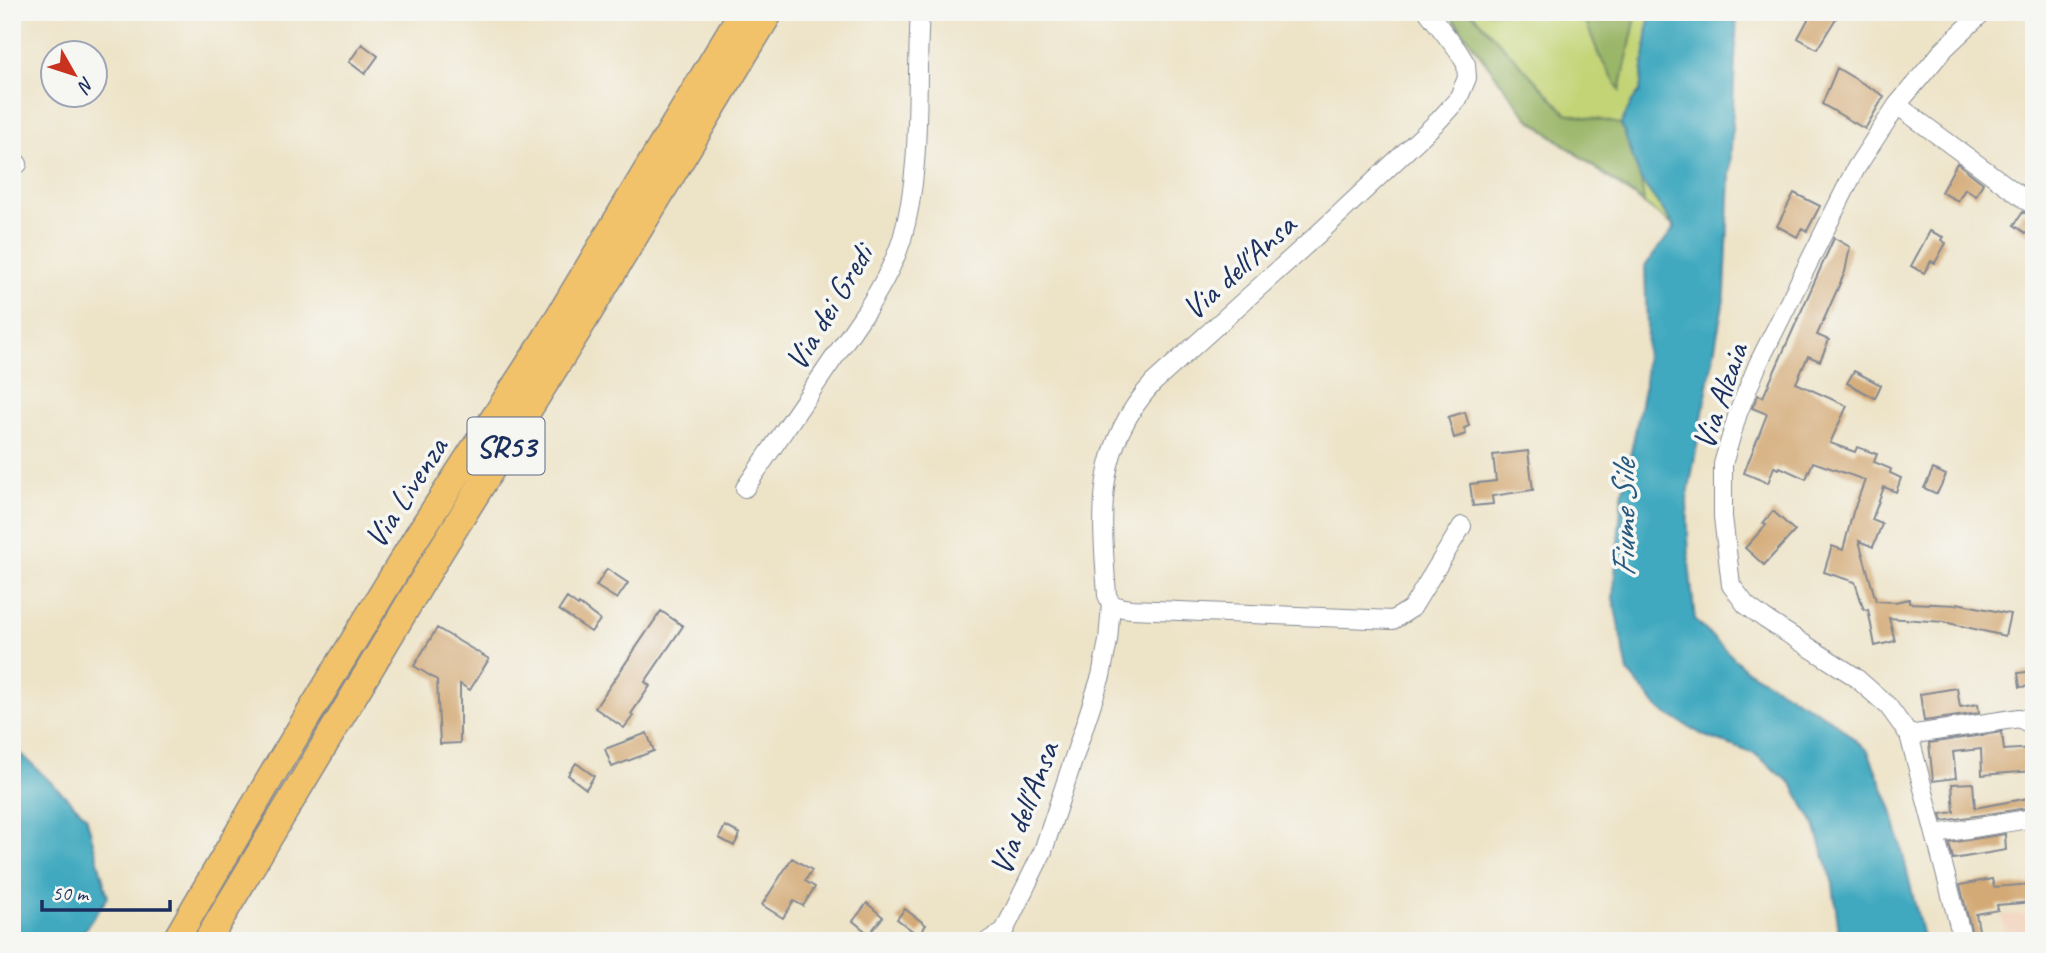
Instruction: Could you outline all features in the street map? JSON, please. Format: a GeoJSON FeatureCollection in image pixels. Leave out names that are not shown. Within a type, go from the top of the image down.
{"type":"FeatureCollection","features":[{"type":"Feature","properties":{"kind":"highway","name":"Via Livenza"},"geometry":{"type":"LineString","coordinates":[[175,941],[416,538],[546,338],[742,12]]}},
{"type":"Feature","properties":{"kind":"highway","name":"Via Livenza"},"geometry":{"type":"LineString","coordinates":[[207,941],[398,621],[577,332],[770,12]]}},
{"type":"Feature","properties":{"kind":"street","name":"Via dei Gredi"},"geometry":{"type":"LineString","coordinates":[[745,488],[866,312],[895,257],[906,220],[912,185],[920,12]]}},
{"type":"Feature","properties":{"kind":"street","name":"Via dell'Ansa"},"geometry":{"type":"LineString","coordinates":[[988,941],[1004,931],[1043,851],[1101,676],[1108,641],[1111,604],[1107,595],[1103,497],[1111,456],[1123,425],[1153,383],[1317,235],[1458,99],[1467,78],[1466,64],[1428,12]]}},
{"type":"Feature","properties":{"kind":"street","name":"Via Alzaia"},"geometry":{"type":"LineString","coordinates":[[1963,941],[1909,734],[1888,706],[1854,676],[1746,605],[1731,585],[1723,517],[1723,464],[1738,413],[1758,364],[1856,168],[1897,105],[1944,48],[1983,12]]}},
{"type":"Feature","properties":{"kind":"street"},"geometry":{"type":"LineString","coordinates":[[1897,105],[2034,206]]}},
{"type":"Feature","properties":{"kind":"street"},"geometry":{"type":"LineString","coordinates":[[1111,604],[1132,610],[1393,620],[1412,608],[1462,526]]}},
{"type":"Feature","properties":{"kind":"street"},"geometry":{"type":"LineString","coordinates":[[1909,734],[2019,718],[2034,726]]}},
{"type":"Feature","properties":{"kind":"street"},"geometry":{"type":"LineString","coordinates":[[1936,834],[2034,818]]}},
{"type":"Feature","properties":{"kind":"shaded area"},"geometry":{"type":"Polygon","coordinates":[[[2034,914],[2034,941],[2007,941],[2002,915],[2034,914]]]}},
{"type":"Feature","properties":{"kind":"green space"},"geometry":{"type":"Polygon","coordinates":[[[1448,12],[1650,12],[1640,91],[1630,105],[1641,180],[1675,227],[1528,118],[1448,12]]]}},
{"type":"Feature","properties":{"kind":"green space"},"geometry":{"type":"Polygon","coordinates":[[[1448,12],[1471,12],[1566,113],[1621,124],[1641,180],[1644,203],[1528,118],[1448,12]]]}},
{"type":"Feature","properties":{"kind":"green space"},"geometry":{"type":"Polygon","coordinates":[[[1582,12],[1637,12],[1620,91],[1599,55],[1582,12]]]}},
{"type":"Feature","properties":{"kind":"water","name":"Fiume Sile"},"geometry":{"type":"Polygon","coordinates":[[[1650,12],[1737,12],[1725,293],[1687,500],[1689,563],[1695,620],[1745,669],[1833,721],[1868,751],[1892,810],[1924,941],[1840,941],[1833,884],[1815,825],[1792,784],[1755,754],[1705,736],[1660,710],[1628,672],[1613,598],[1622,496],[1645,384],[1645,266],[1675,227],[1641,180],[1621,124],[1640,91],[1650,12]]]}},
{"type":"Feature","properties":{"kind":"water"},"geometry":{"type":"Polygon","coordinates":[[[12,745],[86,816],[108,897],[80,936],[80,941],[12,941],[12,745]]]}},
{"type":"Feature","properties":{"kind":"building"},"geometry":{"type":"Polygon","coordinates":[[[1812,12],[1840,12],[1817,49],[1798,38],[1812,12]]]}},
{"type":"Feature","properties":{"kind":"building"},"geometry":{"type":"Polygon","coordinates":[[[362,44],[378,56],[365,74],[349,62],[362,44]]]}},
{"type":"Feature","properties":{"kind":"building"},"geometry":{"type":"Polygon","coordinates":[[[1837,68],[1884,96],[1865,129],[1822,104],[1837,68]]]}},
{"type":"Feature","properties":{"kind":"building"},"geometry":{"type":"Polygon","coordinates":[[[1957,163],[1983,183],[1976,196],[1965,189],[1958,201],[1941,192],[1957,163]]]}},
{"type":"Feature","properties":{"kind":"building"},"geometry":{"type":"Polygon","coordinates":[[[1794,193],[1820,206],[1807,231],[1802,228],[1797,237],[1777,226],[1794,193]]]}},
{"type":"Feature","properties":{"kind":"building"},"geometry":{"type":"Polygon","coordinates":[[[2023,212],[2034,217],[2034,239],[2014,225],[2023,212]]]}},
{"type":"Feature","properties":{"kind":"building"},"geometry":{"type":"Polygon","coordinates":[[[1930,231],[1943,237],[1941,240],[1946,243],[1935,263],[1931,261],[1924,273],[1911,266],[1930,231]]]}},
{"type":"Feature","properties":{"kind":"building"},"geometry":{"type":"Polygon","coordinates":[[[1834,238],[1850,247],[1845,272],[1817,335],[1829,340],[1820,361],[1808,356],[1796,383],[1847,406],[1830,443],[1855,452],[1857,447],[1877,454],[1874,462],[1891,469],[1890,473],[1901,478],[1896,492],[1884,487],[1872,520],[1882,524],[1873,547],[1859,541],[1876,601],[1895,602],[1909,599],[1909,603],[1957,603],[2010,614],[2005,636],[1944,622],[1889,618],[1895,641],[1875,646],[1868,609],[1864,610],[1855,582],[1824,572],[1832,546],[1843,550],[1865,480],[1813,462],[1806,479],[1780,467],[1774,467],[1768,483],[1744,473],[1767,414],[1752,408],[1758,395],[1763,397],[1834,238]]]}},
{"type":"Feature","properties":{"kind":"building"},"geometry":{"type":"Polygon","coordinates":[[[1854,371],[1881,385],[1875,398],[1847,383],[1854,371]]]}},
{"type":"Feature","properties":{"kind":"building"},"geometry":{"type":"Polygon","coordinates":[[[1465,412],[1469,426],[1464,428],[1466,434],[1454,438],[1448,417],[1465,412]]]}},
{"type":"Feature","properties":{"kind":"building"},"geometry":{"type":"Polygon","coordinates":[[[1528,451],[1533,490],[1492,496],[1493,504],[1473,506],[1470,484],[1496,481],[1493,455],[1528,451]]]}},
{"type":"Feature","properties":{"kind":"building"},"geometry":{"type":"Polygon","coordinates":[[[1933,469],[1946,475],[1937,494],[1924,488],[1933,469]]]}},
{"type":"Feature","properties":{"kind":"building"},"geometry":{"type":"Polygon","coordinates":[[[1773,511],[1795,531],[1764,565],[1745,548],[1766,525],[1763,523],[1773,511]]]}},
{"type":"Feature","properties":{"kind":"building"},"geometry":{"type":"Polygon","coordinates":[[[607,569],[628,583],[617,599],[596,586],[607,569]]]}},
{"type":"Feature","properties":{"kind":"building"},"geometry":{"type":"Polygon","coordinates":[[[567,598],[600,620],[591,632],[559,610],[567,598]]]}},
{"type":"Feature","properties":{"kind":"building"},"geometry":{"type":"Polygon","coordinates":[[[661,611],[683,626],[645,682],[650,686],[624,728],[595,708],[661,611]]]}},
{"type":"Feature","properties":{"kind":"building"},"geometry":{"type":"Polygon","coordinates":[[[437,628],[489,659],[470,690],[460,684],[460,743],[440,744],[437,680],[414,666],[437,628]]]}},
{"type":"Feature","properties":{"kind":"building"},"geometry":{"type":"Polygon","coordinates":[[[2034,671],[2034,686],[2020,687],[2018,673],[2034,671]]]}},
{"type":"Feature","properties":{"kind":"building"},"geometry":{"type":"Polygon","coordinates":[[[1957,688],[1960,707],[1978,704],[1979,713],[1924,721],[1920,694],[1957,688]]]}},
{"type":"Feature","properties":{"kind":"building"},"geometry":{"type":"Polygon","coordinates":[[[2002,732],[2004,750],[2034,748],[2034,771],[1982,775],[1981,749],[1953,752],[1956,778],[1933,781],[1929,743],[2002,732]]]}},
{"type":"Feature","properties":{"kind":"building"},"geometry":{"type":"Polygon","coordinates":[[[647,733],[654,751],[612,767],[605,749],[647,733]]]}},
{"type":"Feature","properties":{"kind":"building"},"geometry":{"type":"Polygon","coordinates":[[[576,763],[594,776],[586,789],[568,775],[576,763]]]}},
{"type":"Feature","properties":{"kind":"building"},"geometry":{"type":"Polygon","coordinates":[[[1973,783],[1975,808],[2034,797],[2034,807],[1943,821],[1941,814],[1954,812],[1952,784],[1973,783]]]}},
{"type":"Feature","properties":{"kind":"building"},"geometry":{"type":"Polygon","coordinates":[[[725,826],[740,834],[734,846],[719,838],[725,826]]]}},
{"type":"Feature","properties":{"kind":"building"},"geometry":{"type":"Polygon","coordinates":[[[2005,834],[2006,850],[1953,859],[1949,843],[2005,834]]]}},
{"type":"Feature","properties":{"kind":"building"},"geometry":{"type":"Polygon","coordinates":[[[792,858],[812,870],[805,881],[815,887],[803,906],[794,901],[783,918],[762,905],[792,858]]]}},
{"type":"Feature","properties":{"kind":"building"},"geometry":{"type":"Polygon","coordinates":[[[1992,879],[1994,887],[2034,884],[2034,902],[1997,905],[1998,910],[1976,914],[1981,941],[1974,941],[1960,885],[1992,879]]]}},
{"type":"Feature","properties":{"kind":"building"},"geometry":{"type":"Polygon","coordinates":[[[867,903],[883,917],[869,934],[853,921],[867,903]]]}},
{"type":"Feature","properties":{"kind":"building"},"geometry":{"type":"Polygon","coordinates":[[[905,909],[926,925],[918,935],[897,919],[905,909]]]}}]}
